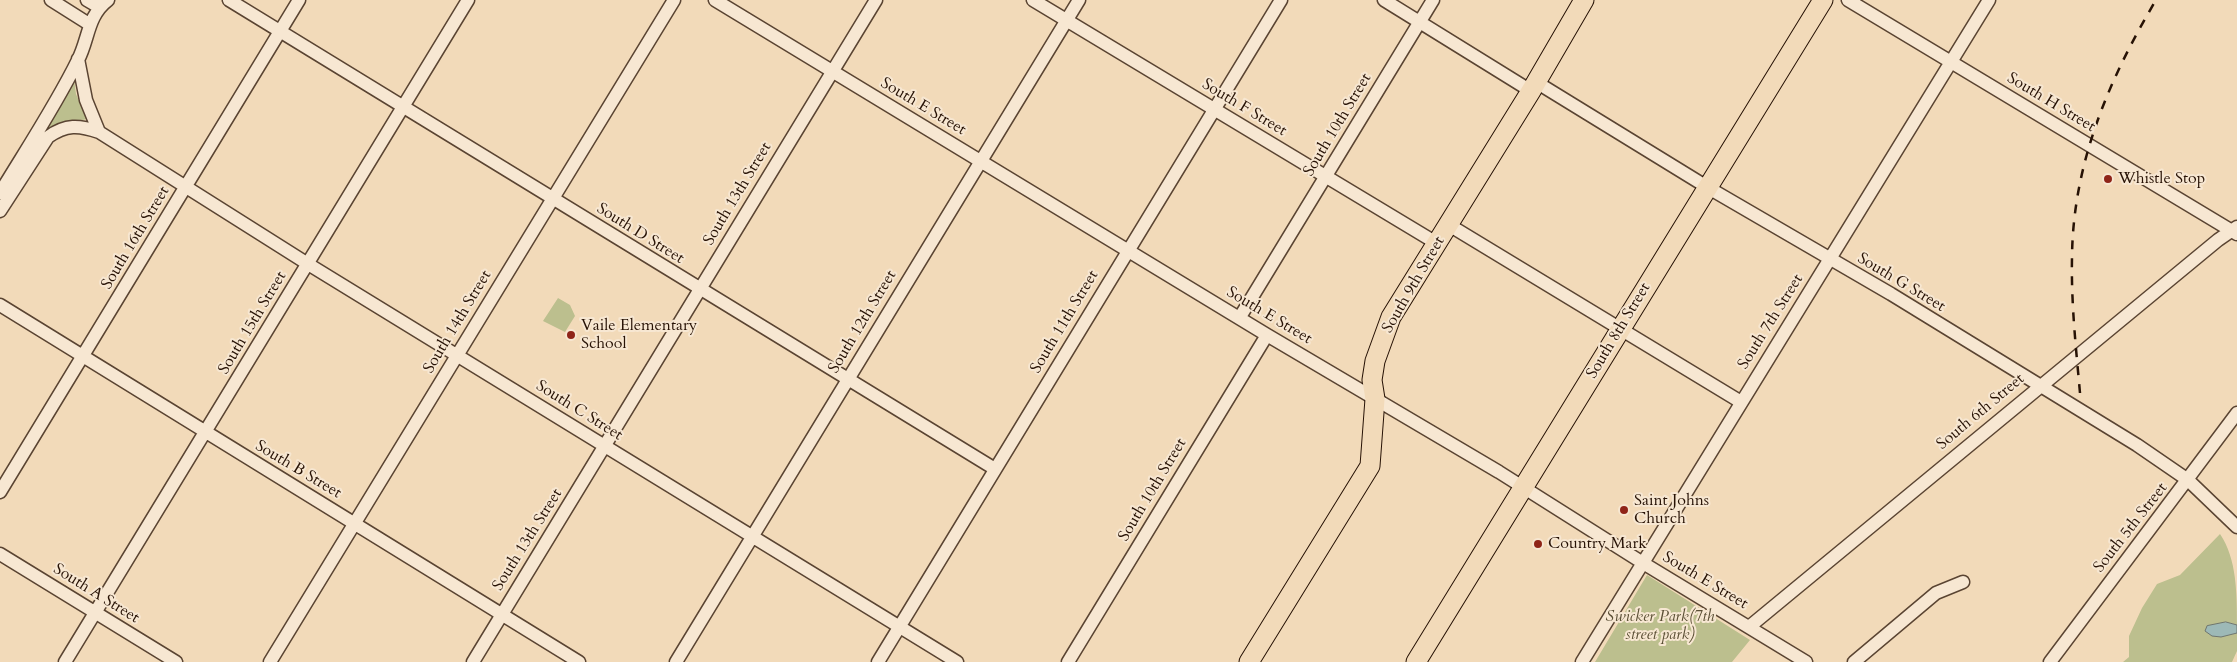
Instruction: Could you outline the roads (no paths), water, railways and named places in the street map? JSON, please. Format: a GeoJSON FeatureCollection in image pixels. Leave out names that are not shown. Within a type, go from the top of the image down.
{"type":"FeatureCollection","features":[{"type":"Feature","properties":{"kind":"highway","name":"South 9th Street"},"geometry":{"type":"LineString","coordinates":[[1249,662],[1370,466],[1374,399],[1372,380],[1375,361],[1391,317],[1438,244],[1584,0]]}},
{"type":"Feature","properties":{"kind":"highway","name":"South 8th Street"},"geometry":{"type":"LineString","coordinates":[[1416,662],[1823,0]]}},
{"type":"Feature","properties":{"kind":"street"},"geometry":{"type":"LineString","coordinates":[[51,0],[89,24]]}},
{"type":"Feature","properties":{"kind":"street"},"geometry":{"type":"LineString","coordinates":[[0,193],[78,59],[89,24],[103,4],[87,0]]}},
{"type":"Feature","properties":{"kind":"street","name":"South D Street"},"geometry":{"type":"LineString","coordinates":[[229,0],[995,469]]}},
{"type":"Feature","properties":{"kind":"street","name":"South 16th Street"},"geometry":{"type":"LineString","coordinates":[[0,492],[185,187],[275,28],[299,0]]}},
{"type":"Feature","properties":{"kind":"street","name":"South 15th Street"},"geometry":{"type":"LineString","coordinates":[[65,662],[468,0]]}},
{"type":"Feature","properties":{"kind":"street","name":"South 14th Street"},"geometry":{"type":"LineString","coordinates":[[270,662],[674,0]]}},
{"type":"Feature","properties":{"kind":"street","name":"South E Street"},"geometry":{"type":"LineString","coordinates":[[715,0],[1267,335],[1374,399],[1410,418],[1806,662]]}},
{"type":"Feature","properties":{"kind":"street","name":"South 13th Street"},"geometry":{"type":"LineString","coordinates":[[473,662],[876,0]]}},
{"type":"Feature","properties":{"kind":"street","name":"South F Street"},"geometry":{"type":"LineString","coordinates":[[1033,0],[1438,244]]}},
{"type":"Feature","properties":{"kind":"street","name":"South 12th Street"},"geometry":{"type":"LineString","coordinates":[[676,662],[1079,0]]}},
{"type":"Feature","properties":{"kind":"street","name":"South 11th Street"},"geometry":{"type":"LineString","coordinates":[[878,662],[1280,0]]}},
{"type":"Feature","properties":{"kind":"street","name":"South G Street"},"geometry":{"type":"LineString","coordinates":[[1384,0],[1891,294],[2038,386],[2137,445],[2188,480],[2237,527]]}},
{"type":"Feature","properties":{"kind":"street","name":"South 10th Street"},"geometry":{"type":"LineString","coordinates":[[1240,317],[1433,0]]}},
{"type":"Feature","properties":{"kind":"street","name":"South H Street"},"geometry":{"type":"LineString","coordinates":[[1848,0],[2236,231]]}},
{"type":"Feature","properties":{"kind":"street","name":"South 7th Street"},"geometry":{"type":"LineString","coordinates":[[1582,662],[1989,0]]}},
{"type":"Feature","properties":{"kind":"street"},"geometry":{"type":"LineString","coordinates":[[78,59],[86,100],[99,132]]}},
{"type":"Feature","properties":{"kind":"street","name":"South C Street"},"geometry":{"type":"LineString","coordinates":[[0,211],[48,137],[57,130],[69,126],[83,126],[99,132],[308,264],[957,662]]}},
{"type":"Feature","properties":{"kind":"street"},"geometry":{"type":"LineString","coordinates":[[1449,225],[1741,402]]}},
{"type":"Feature","properties":{"kind":"street","name":"South 6th Street"},"geometry":{"type":"LineString","coordinates":[[1749,627],[2038,386],[2218,240],[2236,231]]}},
{"type":"Feature","properties":{"kind":"street","name":"South B Street"},"geometry":{"type":"LineString","coordinates":[[0,305],[577,660]]}},
{"type":"Feature","properties":{"kind":"street","name":"South 10th Street"},"geometry":{"type":"LineString","coordinates":[[1068,662],[1267,335]]}},
{"type":"Feature","properties":{"kind":"street","name":"South 5th Street"},"geometry":{"type":"LineString","coordinates":[[2050,662],[2237,413]]}},
{"type":"Feature","properties":{"kind":"street","name":"South A Street"},"geometry":{"type":"LineString","coordinates":[[0,554],[176,662]]}},
{"type":"Feature","properties":{"kind":"street"},"geometry":{"type":"LineString","coordinates":[[1854,662],[1936,593],[1963,582]]}},
{"type":"Feature","properties":{"kind":"water"},"geometry":{"type":"Polygon","coordinates":[[[2226,622],[2237,625],[2237,633],[2221,637],[2212,636],[2205,631],[2207,626],[2226,622]]]}},
{"type":"Feature","properties":{"kind":"railway"},"geometry":{"type":"LineString","coordinates":[[2080,393],[2072,274],[2074,222],[2079,188],[2087,155],[2109,91],[2123,60],[2156,0]]}},
{"type":"Feature","properties":{"kind":"place","name":"Whistle Stop"},"geometry":{"type":"Point","coordinates":[2108,179]}},
{"type":"Feature","properties":{"kind":"place","name":"Vaile Elementary School"},"geometry":{"type":"Point","coordinates":[571,335]}},
{"type":"Feature","properties":{"kind":"place","name":"Saint Johns Church"},"geometry":{"type":"Point","coordinates":[1624,510]}},
{"type":"Feature","properties":{"kind":"place","name":"Country Mark"},"geometry":{"type":"Point","coordinates":[1538,544]}},
{"type":"Feature","properties":{"kind":"park label","name":"Swicker Park(7th street park)"},"geometry":{"type":"Point","coordinates":[1660,626]}}]}
